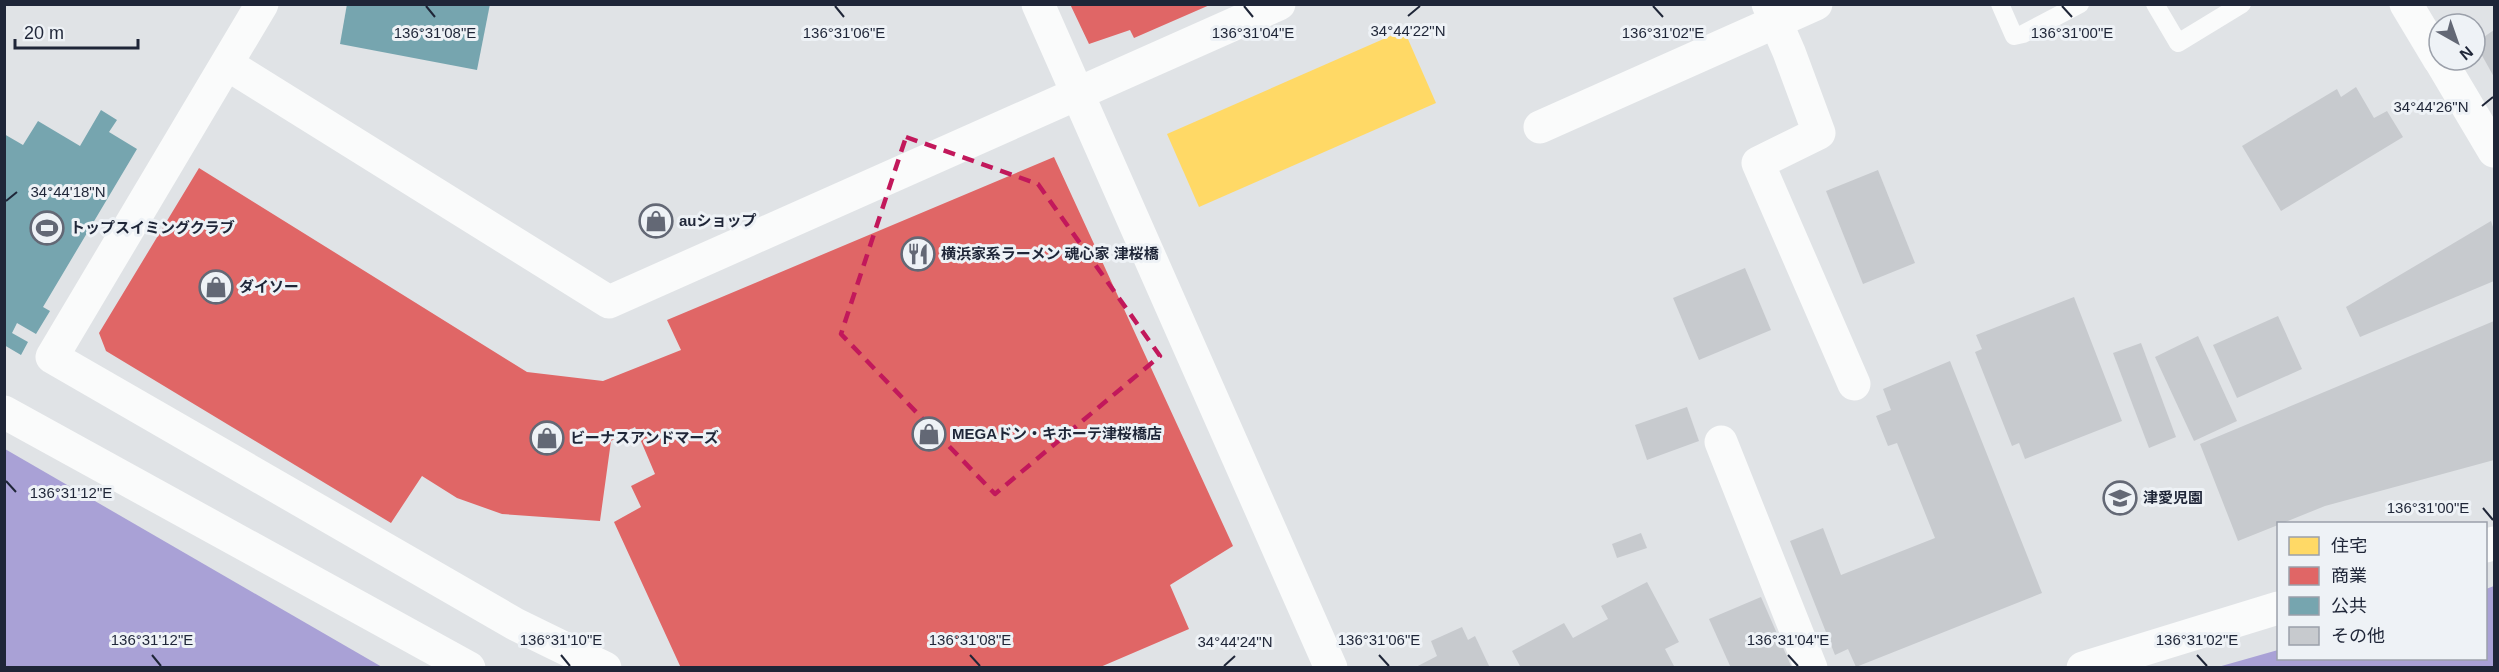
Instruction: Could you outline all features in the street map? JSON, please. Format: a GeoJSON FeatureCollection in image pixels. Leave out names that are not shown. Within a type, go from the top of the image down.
{"type":"FeatureCollection","features":[{"type":"Feature","properties":{"kind":"street"},"geometry":{"type":"LineString","coordinates":[[262,4],[52,357],[515,624],[605,668]]}},
{"type":"Feature","properties":{"kind":"street"},"geometry":{"type":"LineString","coordinates":[[1038,4],[1331,668]]}},
{"type":"Feature","properties":{"kind":"street"},"geometry":{"type":"LineString","coordinates":[[227,64],[609,302],[1279,4]]}},
{"type":"Feature","properties":{"kind":"street"},"geometry":{"type":"LineString","coordinates":[[1540,127],[1772,13],[1816,4]]}},
{"type":"Feature","properties":{"kind":"street"},"geometry":{"type":"LineString","coordinates":[[2406,4],[2427,39]]}},
{"type":"Feature","properties":{"kind":"street"},"geometry":{"type":"LineString","coordinates":[[1772,13],[1819,133],[1758,163],[1854,384]]}},
{"type":"Feature","properties":{"kind":"street"},"geometry":{"type":"LineString","coordinates":[[2447,72],[2494,151]]}},
{"type":"Feature","properties":{"kind":"street"},"geometry":{"type":"LineString","coordinates":[[4,412],[469,668]]}},
{"type":"Feature","properties":{"kind":"street"},"geometry":{"type":"LineString","coordinates":[[1721,442],[1811,668]]}},
{"type":"Feature","properties":{"kind":"street"},"geometry":{"type":"LineString","coordinates":[[2082,668],[2277,608]]}},
{"type":"Feature","properties":{"kind":"lane"},"geometry":{"type":"LineString","coordinates":[[2000,4],[2014,36],[2080,4]]}},
{"type":"Feature","properties":{"kind":"lane"},"geometry":{"type":"LineString","coordinates":[[2155,4],[2178,43],[2242,4]]}},
{"type":"Feature","properties":{"kind":"highlighted area"},"geometry":{"type":"Polygon","coordinates":[[[906,137],[1038,184],[1160,356],[995,494],[841,334],[906,137]]]}},
{"type":"Feature","properties":{"kind":"shaded area"},"geometry":{"type":"Polygon","coordinates":[[[5,449],[382,667],[5,667],[5,449]]]}},
{"type":"Feature","properties":{"kind":"shaded area"},"geometry":{"type":"Polygon","coordinates":[[[2494,586],[2494,667],[2218,667],[2277,650],[2277,660],[2487,660],[2487,589],[2494,586]]]}},
{"type":"Feature","properties":{"kind":"building: 住宅"},"geometry":{"type":"Polygon","coordinates":[[[1404,30],[1436,103],[1199,207],[1167,134],[1404,30]]]}},
{"type":"Feature","properties":{"kind":"building: 商業"},"geometry":{"type":"Polygon","coordinates":[[[1070,4],[1212,4],[1134,38],[1130,30],[1089,44],[1070,4]]]}},
{"type":"Feature","properties":{"kind":"building: 商業"},"geometry":{"type":"Polygon","coordinates":[[[1054,157],[1233,546],[1170,585],[1189,629],[1098,668],[681,668],[614,522],[641,507],[631,486],[655,474],[635,427],[611,441],[600,521],[502,514],[457,498],[422,476],[391,523],[106,351],[99,333],[199,168],[527,372],[603,381],[681,350],[667,320],[1054,157]]]}},
{"type":"Feature","properties":{"kind":"building: 公共"},"geometry":{"type":"Polygon","coordinates":[[[347,4],[490,4],[477,70],[340,44],[347,4]]]}},
{"type":"Feature","properties":{"kind":"building: 公共","name":"トップスイミングクラブ"},"geometry":{"type":"Polygon","coordinates":[[[101,110],[117,120],[109,132],[137,149],[43,307],[50,311],[36,334],[17,323],[12,333],[28,342],[21,355],[4,345],[4,134],[23,145],[38,121],[80,146],[101,110]]]}},
{"type":"Feature","properties":{"kind":"building: その他"},"geometry":{"type":"Polygon","coordinates":[[[2494,30],[2494,77],[2487,64],[2487,35],[2494,30]]]}},
{"type":"Feature","properties":{"kind":"building: その他"},"geometry":{"type":"Polygon","coordinates":[[[2356,87],[2374,118],[2387,111],[2403,137],[2281,211],[2242,146],[2337,89],[2341,97],[2356,87]]]}},
{"type":"Feature","properties":{"kind":"building: その他"},"geometry":{"type":"Polygon","coordinates":[[[1878,170],[1915,263],[1863,284],[1826,191],[1878,170]]]}},
{"type":"Feature","properties":{"kind":"building: その他"},"geometry":{"type":"Polygon","coordinates":[[[2491,221],[2494,230],[2494,281],[2360,337],[2346,307],[2491,221]]]}},
{"type":"Feature","properties":{"kind":"building: その他"},"geometry":{"type":"Polygon","coordinates":[[[1745,268],[1771,330],[1699,360],[1673,298],[1745,268]]]}},
{"type":"Feature","properties":{"kind":"building: その他"},"geometry":{"type":"Polygon","coordinates":[[[2074,297],[2122,421],[2025,459],[2019,443],[2012,446],[1975,352],[1982,349],[1976,335],[2074,297]]]}},
{"type":"Feature","properties":{"kind":"building: その他"},"geometry":{"type":"Polygon","coordinates":[[[2278,316],[2302,369],[2237,398],[2213,345],[2278,316]]]}},
{"type":"Feature","properties":{"kind":"building: その他"},"geometry":{"type":"Polygon","coordinates":[[[2494,321],[2494,460],[2325,506],[2285,522],[2277,522],[2277,525],[2238,541],[2200,444],[2494,321]]]}},
{"type":"Feature","properties":{"kind":"building: その他"},"geometry":{"type":"Polygon","coordinates":[[[2198,336],[2237,421],[2194,441],[2155,357],[2198,336]]]}},
{"type":"Feature","properties":{"kind":"building: その他"},"geometry":{"type":"Polygon","coordinates":[[[2141,343],[2176,437],[2149,448],[2113,353],[2141,343]]]}},
{"type":"Feature","properties":{"kind":"building: その他"},"geometry":{"type":"Polygon","coordinates":[[[1950,361],[2042,593],[1856,667],[1848,649],[1835,655],[1790,541],[1823,528],[1841,575],[1935,538],[1897,443],[1888,446],[1876,416],[1891,410],[1883,389],[1950,361]]]}},
{"type":"Feature","properties":{"kind":"building: その他"},"geometry":{"type":"Polygon","coordinates":[[[1687,407],[1699,441],[1647,460],[1635,425],[1687,407]]]}},
{"type":"Feature","properties":{"kind":"building: その他"},"geometry":{"type":"Polygon","coordinates":[[[1641,533],[1647,548],[1617,558],[1612,544],[1641,533]]]}},
{"type":"Feature","properties":{"kind":"building: その他"},"geometry":{"type":"Polygon","coordinates":[[[1647,582],[1679,642],[1665,649],[1675,668],[1521,668],[1512,651],[1564,623],[1573,638],[1608,619],[1601,606],[1647,582]]]}},
{"type":"Feature","properties":{"kind":"building: その他"},"geometry":{"type":"Polygon","coordinates":[[[1761,597],[1792,668],[1731,668],[1709,619],[1761,597]]]}},
{"type":"Feature","properties":{"kind":"building: その他"},"geometry":{"type":"Polygon","coordinates":[[[1462,627],[1468,640],[1475,636],[1490,668],[1414,668],[1437,656],[1431,641],[1462,627]]]}},
{"type":"Feature","properties":{"kind":"place","name":"auショップ"},"geometry":{"type":"Point","coordinates":[656,221]}},
{"type":"Feature","properties":{"kind":"place","name":"トップスイミングクラブ"},"geometry":{"type":"Point","coordinates":[47,228]}},
{"type":"Feature","properties":{"kind":"place","name":"横浜家系ラーメン 魂心家 津桜橋"},"geometry":{"type":"Point","coordinates":[918,254]}},
{"type":"Feature","properties":{"kind":"place","name":"ダイソー"},"geometry":{"type":"Point","coordinates":[216,287]}},
{"type":"Feature","properties":{"kind":"place","name":"MEGAドン・キホーテ津桜橋店"},"geometry":{"type":"Point","coordinates":[929,434]}},
{"type":"Feature","properties":{"kind":"place","name":"ビーナスアンドマーズ"},"geometry":{"type":"Point","coordinates":[547,438]}},
{"type":"Feature","properties":{"kind":"place","name":"津愛児園"},"geometry":{"type":"Point","coordinates":[2120,498]}}]}
